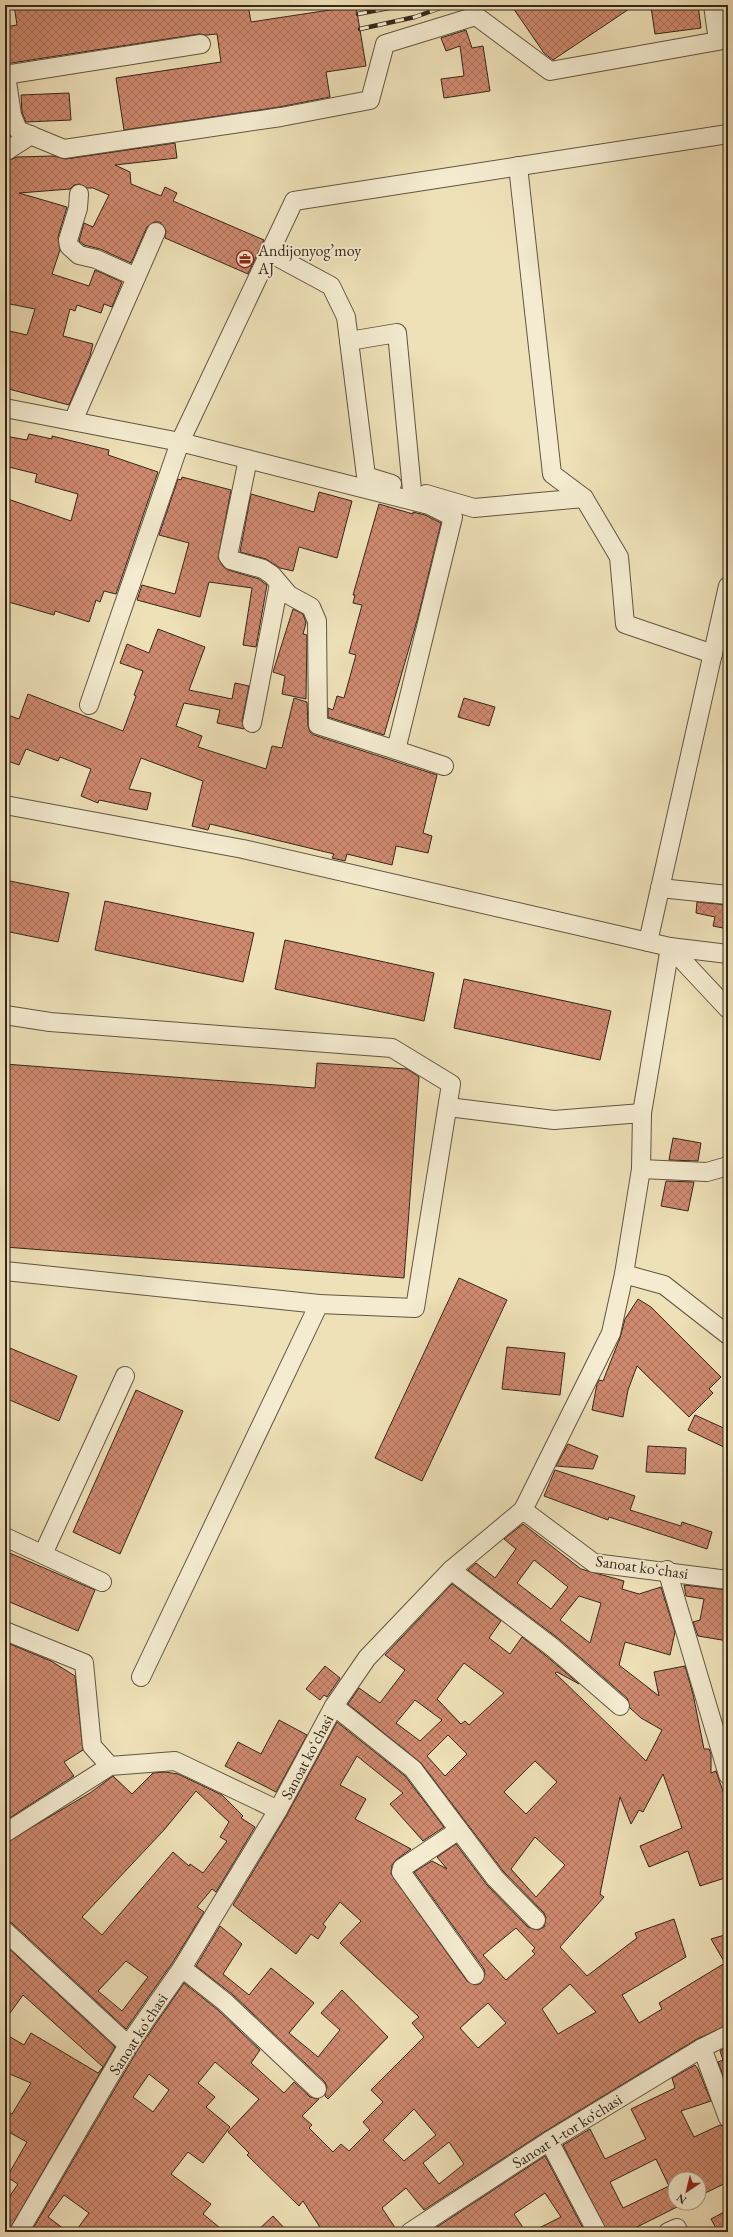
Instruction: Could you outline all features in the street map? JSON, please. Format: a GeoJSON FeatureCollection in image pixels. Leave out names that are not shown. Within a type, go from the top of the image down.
{"type":"FeatureCollection","features":[{"type":"Feature","properties":{"kind":"street"},"geometry":{"type":"LineString","coordinates":[[201,44],[6,75],[12,115],[18,130],[64,149],[281,117],[370,100],[385,44],[476,16],[550,70],[718,41],[713,5]]}},
{"type":"Feature","properties":{"kind":"street"},"geometry":{"type":"LineString","coordinates":[[89,705],[180,442],[294,201],[728,134]]}},
{"type":"Feature","properties":{"kind":"street"},"geometry":{"type":"LineString","coordinates":[[5,152],[31,135]]}},
{"type":"Feature","properties":{"kind":"street"},"geometry":{"type":"LineString","coordinates":[[518,166],[552,474],[584,498],[619,557],[625,624],[713,654]]}},
{"type":"Feature","properties":{"kind":"street"},"geometry":{"type":"LineString","coordinates":[[79,194],[78,208],[68,240],[69,246],[79,255],[96,259],[136,277]]}},
{"type":"Feature","properties":{"kind":"street"},"geometry":{"type":"LineString","coordinates":[[73,421],[156,232]]}},
{"type":"Feature","properties":{"kind":"street"},"geometry":{"type":"LineString","coordinates":[[270,253],[331,286],[346,317],[366,476],[474,508],[584,498]]}},
{"type":"Feature","properties":{"kind":"street"},"geometry":{"type":"LineString","coordinates":[[349,341],[397,333],[412,490]]}},
{"type":"Feature","properties":{"kind":"street"},"geometry":{"type":"LineString","coordinates":[[5,408],[180,442],[430,505],[454,517],[396,750]]}},
{"type":"Feature","properties":{"kind":"street"},"geometry":{"type":"LineString","coordinates":[[248,459],[228,556],[231,560],[238,564],[263,569],[272,575],[289,595],[311,607],[316,621],[318,725],[444,766]]}},
{"type":"Feature","properties":{"kind":"street"},"geometry":{"type":"LineString","coordinates":[[252,723],[279,584]]}},
{"type":"Feature","properties":{"kind":"street"},"geometry":{"type":"LineString","coordinates":[[648,942],[728,586]]}},
{"type":"Feature","properties":{"kind":"street"},"geometry":{"type":"LineString","coordinates":[[5,805],[243,850],[670,947],[728,954]]}},
{"type":"Feature","properties":{"kind":"street"},"geometry":{"type":"LineString","coordinates":[[660,888],[728,895]]}},
{"type":"Feature","properties":{"kind":"street"},"geometry":{"type":"LineString","coordinates":[[670,947],[728,1009]]}},
{"type":"Feature","properties":{"kind":"street"},"geometry":{"type":"LineString","coordinates":[[523,1510],[611,1333],[624,1274],[641,1169],[642,1113],[670,947]]}},
{"type":"Feature","properties":{"kind":"street"},"geometry":{"type":"LineString","coordinates":[[5,1015],[50,1022],[392,1048],[451,1084],[415,1308],[319,1304],[5,1271]]}},
{"type":"Feature","properties":{"kind":"street"},"geometry":{"type":"LineString","coordinates":[[448,1107],[554,1120],[642,1113]]}},
{"type":"Feature","properties":{"kind":"street"},"geometry":{"type":"LineString","coordinates":[[641,1169],[707,1172],[728,1166]]}},
{"type":"Feature","properties":{"kind":"street"},"geometry":{"type":"LineString","coordinates":[[624,1274],[664,1285],[728,1335]]}},
{"type":"Feature","properties":{"kind":"street"},"geometry":{"type":"LineString","coordinates":[[141,1677],[319,1304]]}},
{"type":"Feature","properties":{"kind":"street"},"geometry":{"type":"LineString","coordinates":[[43,1554],[125,1376]]}},
{"type":"Feature","properties":{"kind":"street","name":"Sanoat koʻchasi"},"geometry":{"type":"LineString","coordinates":[[24,2230],[128,2045],[182,1968],[278,1810],[334,1706],[367,1658],[451,1570],[523,1510],[594,1563],[667,1570],[728,1580]]}},
{"type":"Feature","properties":{"kind":"street"},"geometry":{"type":"LineString","coordinates":[[5,1537],[102,1582]]}},
{"type":"Feature","properties":{"kind":"street"},"geometry":{"type":"LineString","coordinates":[[451,1570],[552,1647],[620,1706]]}},
{"type":"Feature","properties":{"kind":"street"},"geometry":{"type":"LineString","coordinates":[[667,1570],[728,1775]]}},
{"type":"Feature","properties":{"kind":"street"},"geometry":{"type":"LineString","coordinates":[[5,1631],[84,1663],[92,1746],[110,1766]]}},
{"type":"Feature","properties":{"kind":"street"},"geometry":{"type":"LineString","coordinates":[[334,1706],[413,1769],[495,1878],[536,1920]]}},
{"type":"Feature","properties":{"kind":"street"},"geometry":{"type":"LineString","coordinates":[[5,1833],[110,1766],[175,1761],[278,1810]]}},
{"type":"Feature","properties":{"kind":"street"},"geometry":{"type":"LineString","coordinates":[[459,1830],[402,1868],[400,1872],[476,1975]]}},
{"type":"Feature","properties":{"kind":"street"},"geometry":{"type":"LineString","coordinates":[[5,1931],[128,2045]]}},
{"type":"Feature","properties":{"kind":"street"},"geometry":{"type":"LineString","coordinates":[[182,1968],[225,2002],[317,2089]]}},
{"type":"Feature","properties":{"kind":"street","name":"Sanoat 1-tor ko‘chasi"},"geometry":{"type":"LineString","coordinates":[[410,2232],[549,2142],[702,2048],[728,2035]]}},
{"type":"Feature","properties":{"kind":"street"},"geometry":{"type":"LineString","coordinates":[[702,2048],[728,2118]]}},
{"type":"Feature","properties":{"kind":"street"},"geometry":{"type":"LineString","coordinates":[[549,2142],[597,2232]]}},
{"type":"Feature","properties":{"kind":"building"},"geometry":{"type":"Polygon","coordinates":[[[14,5],[248,5],[251,22],[356,6],[366,66],[326,72],[330,97],[279,107],[124,130],[116,78],[221,62],[217,34],[199,34],[5,64],[5,27],[17,25],[14,5]]]}},
{"type":"Feature","properties":{"kind":"building"},"geometry":{"type":"Polygon","coordinates":[[[511,5],[635,5],[553,60],[544,53],[511,5]]]}},
{"type":"Feature","properties":{"kind":"building"},"geometry":{"type":"Polygon","coordinates":[[[667,5],[698,5],[701,28],[655,34],[651,7],[667,5]]]}},
{"type":"Feature","properties":{"kind":"building"},"geometry":{"type":"Polygon","coordinates":[[[466,30],[472,48],[483,46],[490,91],[444,98],[441,79],[464,76],[460,46],[446,51],[441,38],[466,30]]]}},
{"type":"Feature","properties":{"kind":"building"},"geometry":{"type":"Polygon","coordinates":[[[69,93],[71,120],[26,122],[22,112],[21,95],[69,93]]]}},
{"type":"Feature","properties":{"kind":"building"},"geometry":{"type":"Polygon","coordinates":[[[175,143],[177,158],[115,165],[130,172],[131,184],[161,196],[165,187],[177,193],[173,201],[264,240],[248,274],[165,238],[166,230],[160,222],[154,222],[147,227],[131,263],[100,249],[84,245],[79,241],[84,223],[93,227],[109,195],[93,188],[87,188],[79,184],[74,185],[70,189],[19,193],[67,207],[58,237],[60,250],[52,274],[89,286],[95,270],[122,282],[112,307],[104,304],[101,313],[77,305],[75,311],[70,309],[63,336],[93,344],[90,356],[69,405],[5,388],[5,330],[27,335],[35,309],[5,303],[5,162],[17,157],[53,156],[66,159],[175,143]]]}},
{"type":"Feature","properties":{"kind":"building"},"geometry":{"type":"Polygon","coordinates":[[[29,434],[52,439],[52,436],[109,450],[108,455],[158,472],[116,594],[104,591],[100,602],[96,600],[89,622],[55,611],[54,615],[5,601],[5,498],[71,521],[78,494],[35,482],[37,474],[5,466],[5,436],[27,440],[29,434]]]}},
{"type":"Feature","properties":{"kind":"building"},"geometry":{"type":"Polygon","coordinates":[[[182,477],[231,490],[218,558],[223,566],[228,570],[259,579],[267,585],[256,647],[243,645],[252,588],[209,582],[200,617],[137,600],[142,585],[175,594],[189,543],[159,535],[178,479],[181,480],[182,477]]]}},
{"type":"Feature","properties":{"kind":"building"},"geometry":{"type":"Polygon","coordinates":[[[319,492],[352,501],[337,558],[299,547],[293,571],[280,568],[266,559],[240,552],[251,494],[314,512],[319,492]]]}},
{"type":"Feature","properties":{"kind":"building"},"geometry":{"type":"Polygon","coordinates":[[[379,504],[413,514],[413,512],[425,515],[441,523],[418,617],[384,735],[328,717],[328,708],[333,710],[337,696],[344,698],[356,655],[349,653],[362,605],[353,603],[355,595],[353,595],[379,504]]]}},
{"type":"Feature","properties":{"kind":"building"},"geometry":{"type":"Polygon","coordinates":[[[293,609],[303,614],[306,623],[303,634],[307,635],[306,699],[282,694],[285,676],[273,672],[293,609]]]}},
{"type":"Feature","properties":{"kind":"building"},"geometry":{"type":"Polygon","coordinates":[[[158,629],[205,647],[189,690],[232,699],[235,683],[249,686],[242,721],[244,729],[217,723],[220,710],[184,703],[176,726],[202,736],[198,747],[266,769],[272,746],[282,748],[294,698],[307,702],[308,726],[310,732],[314,735],[437,775],[423,833],[432,836],[428,853],[396,846],[392,865],[347,854],[345,861],[332,858],[334,854],[210,824],[208,830],[192,826],[203,781],[141,758],[129,789],[151,793],[147,810],[99,800],[98,803],[81,796],[91,769],[60,757],[58,761],[26,749],[19,765],[5,760],[5,714],[19,719],[28,694],[123,731],[136,696],[134,695],[143,671],[120,663],[127,644],[149,653],[158,629]]]}},
{"type":"Feature","properties":{"kind":"building"},"geometry":{"type":"Polygon","coordinates":[[[464,698],[495,707],[489,726],[458,717],[464,698]]]}},
{"type":"Feature","properties":{"kind":"building"},"geometry":{"type":"Polygon","coordinates":[[[5,880],[69,893],[58,942],[5,931],[5,880]]]}},
{"type":"Feature","properties":{"kind":"building"},"geometry":{"type":"Polygon","coordinates":[[[105,901],[254,933],[243,982],[95,950],[105,901]]]}},
{"type":"Feature","properties":{"kind":"building"},"geometry":{"type":"Polygon","coordinates":[[[697,902],[728,905],[728,929],[713,926],[715,917],[696,913],[697,902]]]}},
{"type":"Feature","properties":{"kind":"building"},"geometry":{"type":"Polygon","coordinates":[[[285,940],[434,973],[424,1021],[275,989],[285,940]]]}},
{"type":"Feature","properties":{"kind":"building"},"geometry":{"type":"Polygon","coordinates":[[[464,979],[611,1011],[600,1060],[454,1028],[464,979]]]}},
{"type":"Feature","properties":{"kind":"building"},"geometry":{"type":"Polygon","coordinates":[[[317,1063],[407,1069],[419,1077],[404,1278],[5,1247],[5,1064],[315,1088],[317,1063]]]}},
{"type":"Feature","properties":{"kind":"building"},"geometry":{"type":"Polygon","coordinates":[[[673,1138],[701,1143],[698,1161],[669,1160],[673,1138]]]}},
{"type":"Feature","properties":{"kind":"building"},"geometry":{"type":"Polygon","coordinates":[[[666,1181],[694,1182],[688,1211],[661,1206],[666,1181]]]}},
{"type":"Feature","properties":{"kind":"building"},"geometry":{"type":"Polygon","coordinates":[[[459,1278],[507,1300],[422,1481],[375,1458],[459,1278]]]}},
{"type":"Feature","properties":{"kind":"building"},"geometry":{"type":"Polygon","coordinates":[[[638,1299],[651,1307],[721,1377],[709,1389],[713,1393],[689,1417],[637,1366],[628,1390],[623,1417],[592,1410],[597,1384],[599,1380],[603,1381],[620,1338],[625,1319],[638,1299]]]}},
{"type":"Feature","properties":{"kind":"building"},"geometry":{"type":"Polygon","coordinates":[[[5,1346],[77,1376],[59,1421],[5,1398],[5,1346]]]}},
{"type":"Feature","properties":{"kind":"building"},"geometry":{"type":"Polygon","coordinates":[[[507,1347],[565,1353],[560,1395],[502,1389],[507,1347]]]}},
{"type":"Feature","properties":{"kind":"building"},"geometry":{"type":"Polygon","coordinates":[[[136,1390],[183,1411],[120,1554],[73,1532],[136,1390]]]}},
{"type":"Feature","properties":{"kind":"building"},"geometry":{"type":"Polygon","coordinates":[[[695,1415],[728,1430],[728,1449],[688,1430],[695,1415]]]}},
{"type":"Feature","properties":{"kind":"building"},"geometry":{"type":"Polygon","coordinates":[[[568,1444],[598,1456],[593,1469],[556,1466],[568,1444]]]}},
{"type":"Feature","properties":{"kind":"building"},"geometry":{"type":"Polygon","coordinates":[[[648,1446],[686,1448],[685,1474],[646,1472],[648,1446]]]}},
{"type":"Feature","properties":{"kind":"building"},"geometry":{"type":"Polygon","coordinates":[[[555,1470],[635,1496],[630,1510],[681,1526],[682,1522],[712,1532],[707,1549],[609,1517],[608,1520],[544,1496],[555,1470]]]}},
{"type":"Feature","properties":{"kind":"building"},"geometry":{"type":"Polygon","coordinates":[[[523,1524],[581,1569],[624,1581],[622,1589],[639,1594],[661,1587],[675,1632],[670,1655],[625,1642],[619,1665],[659,1696],[654,1672],[685,1666],[693,1694],[704,1749],[709,1749],[711,1754],[711,1773],[716,1771],[728,1806],[728,1877],[700,1886],[688,1851],[649,1867],[640,1846],[682,1828],[663,1774],[643,1812],[639,1810],[631,1824],[620,1797],[600,1894],[604,1897],[560,1947],[587,1976],[637,1938],[635,1933],[674,1919],[686,1957],[622,1995],[639,2023],[662,2009],[659,2003],[725,1963],[711,1939],[728,1934],[728,2025],[697,2039],[544,2132],[424,2210],[406,2188],[382,2208],[398,2232],[323,2232],[303,2201],[299,2206],[247,2155],[249,2153],[228,2132],[259,2099],[215,2062],[198,2083],[215,2097],[206,2107],[230,2127],[203,2163],[188,2152],[171,2174],[211,2204],[203,2214],[225,2232],[75,2232],[89,2213],[64,2195],[48,2217],[68,2232],[41,2232],[34,2227],[137,2051],[184,1983],[218,2010],[260,2050],[251,2063],[284,2093],[294,2082],[310,2097],[319,2099],[302,2116],[312,2125],[309,2128],[333,2152],[341,2144],[349,2151],[370,2130],[363,2122],[383,2102],[371,2090],[424,2037],[412,2023],[419,2017],[340,1943],[361,1921],[340,1902],[323,1924],[326,1927],[318,1939],[311,1934],[296,1954],[233,1905],[287,1815],[337,1722],[405,1776],[444,1827],[423,1841],[390,1804],[403,1793],[357,1756],[340,1785],[366,1799],[355,1819],[411,1849],[396,1860],[392,1865],[391,1874],[467,1981],[476,1985],[481,1983],[485,1974],[484,1969],[414,1872],[432,1861],[447,1869],[437,1857],[456,1844],[487,1885],[528,1927],[538,1930],[544,1927],[546,1918],[544,1913],[503,1871],[421,1763],[348,1704],[359,1688],[380,1703],[405,1670],[385,1655],[452,1584],[501,1621],[489,1638],[510,1654],[522,1637],[545,1655],[579,1684],[557,1672],[555,1673],[646,1761],[662,1730],[641,1718],[630,1708],[627,1698],[559,1639],[468,1570],[476,1563],[495,1578],[516,1549],[504,1539],[523,1524]],[[534,1560],[517,1583],[551,1609],[568,1587],[534,1560]],[[579,1596],[560,1620],[590,1643],[601,1603],[579,1596]],[[464,1663],[437,1699],[461,1724],[465,1721],[469,1725],[504,1693],[464,1663]],[[415,1700],[396,1723],[420,1741],[442,1720],[415,1700]],[[448,1735],[427,1756],[445,1776],[467,1754],[448,1735]],[[535,1761],[504,1792],[526,1814],[557,1782],[535,1761]],[[535,1837],[511,1869],[536,1897],[565,1865],[535,1837]],[[516,1928],[483,1955],[506,1980],[535,1954],[532,1951],[535,1948],[516,1928]],[[570,1984],[542,2009],[558,2034],[596,2012],[570,1984]],[[488,2003],[460,2028],[478,2048],[506,2023],[488,2003]],[[149,2074],[133,2097],[153,2112],[169,2090],[149,2074]],[[414,2109],[383,2140],[404,2161],[436,2135],[414,2109]],[[449,2142],[423,2163],[439,2184],[464,2164],[449,2142]]]}},
{"type":"Feature","properties":{"kind":"building"},"geometry":{"type":"Polygon","coordinates":[[[5,1551],[95,1590],[78,1631],[5,1600],[5,1551]]]}},
{"type":"Feature","properties":{"kind":"building"},"geometry":{"type":"Polygon","coordinates":[[[684,1585],[728,1590],[728,1641],[698,1636],[693,1622],[700,1620],[704,1599],[686,1596],[684,1585]]]}},
{"type":"Feature","properties":{"kind":"building"},"geometry":{"type":"Polygon","coordinates":[[[5,1642],[51,1661],[75,1676],[83,1750],[64,1762],[74,1776],[5,1821],[5,1642]]]}},
{"type":"Feature","properties":{"kind":"building"},"geometry":{"type":"Polygon","coordinates":[[[325,1666],[340,1678],[327,1697],[324,1695],[320,1700],[306,1689],[325,1666]]]}},
{"type":"Feature","properties":{"kind":"building"},"geometry":{"type":"Polygon","coordinates":[[[279,1720],[307,1735],[276,1792],[225,1766],[238,1742],[261,1754],[279,1720]]]}},
{"type":"Feature","properties":{"kind":"building"},"geometry":{"type":"Polygon","coordinates":[[[165,1772],[178,1774],[222,1795],[243,1816],[241,1818],[255,1827],[216,1892],[212,1889],[197,1907],[204,1912],[173,1962],[126,2029],[12,1923],[5,1921],[5,1843],[90,1793],[113,1776],[132,1794],[153,1773],[165,1772]],[[196,1791],[164,1830],[82,1917],[102,1935],[173,1852],[189,1866],[190,1864],[203,1873],[227,1841],[220,1837],[229,1822],[196,1791]],[[126,1961],[98,1991],[122,2011],[148,1977],[126,1961]]]}},
{"type":"Feature","properties":{"kind":"building"},"geometry":{"type":"Polygon","coordinates":[[[220,1926],[242,1944],[223,1974],[249,1995],[271,1968],[314,2003],[289,2033],[318,2057],[340,2030],[321,2013],[342,1990],[388,2037],[328,2099],[325,2096],[327,2086],[324,2081],[232,1994],[196,1966],[220,1926]]]}},
{"type":"Feature","properties":{"kind":"building"},"geometry":{"type":"Polygon","coordinates":[[[5,1945],[115,2047],[8,2232],[5,2232],[5,2203],[18,2184],[7,2177],[27,2142],[5,2130],[5,2110],[12,2114],[31,2083],[5,2072],[5,2034],[24,2045],[31,2033],[98,2073],[103,2067],[23,1995],[5,2020],[5,1945]]]}},
{"type":"Feature","properties":{"kind":"building"},"geometry":{"type":"Polygon","coordinates":[[[728,2047],[728,2088],[718,2062],[723,2060],[720,2051],[728,2047]]]}},
{"type":"Feature","properties":{"kind":"building"},"geometry":{"type":"Polygon","coordinates":[[[695,2065],[711,2101],[681,2111],[694,2137],[720,2125],[728,2128],[728,2182],[707,2192],[707,2171],[667,2171],[667,2182],[656,2159],[610,2182],[623,2208],[667,2187],[667,2211],[669,2211],[635,2228],[637,2232],[607,2232],[563,2145],[590,2129],[605,2159],[646,2139],[631,2109],[675,2088],[672,2078],[695,2065]]]}},
{"type":"Feature","properties":{"kind":"building"},"geometry":{"type":"Polygon","coordinates":[[[545,2156],[585,2232],[531,2232],[561,2217],[545,2193],[514,2214],[526,2232],[482,2232],[478,2227],[470,2232],[441,2232],[437,2227],[545,2156]]]}},
{"type":"Feature","properties":{"kind":"building"},"geometry":{"type":"Polygon","coordinates":[[[728,2210],[728,2227],[718,2232],[711,2219],[728,2210]]]}},
{"type":"Feature","properties":{"kind":"building"},"geometry":{"type":"Polygon","coordinates":[[[273,2216],[288,2232],[256,2232],[273,2216]]]}},
{"type":"Feature","properties":{"kind":"railway"},"geometry":{"type":"LineString","coordinates":[[5,7],[14,5]]}},
{"type":"Feature","properties":{"kind":"railway"},"geometry":{"type":"LineString","coordinates":[[358,14],[404,5]]}},
{"type":"Feature","properties":{"kind":"railway"},"geometry":{"type":"LineString","coordinates":[[360,29],[415,17],[449,5]]}},
{"type":"Feature","properties":{"kind":"place","name":"Andijonyog’moy AJ"},"geometry":{"type":"Point","coordinates":[245,259]}}]}
